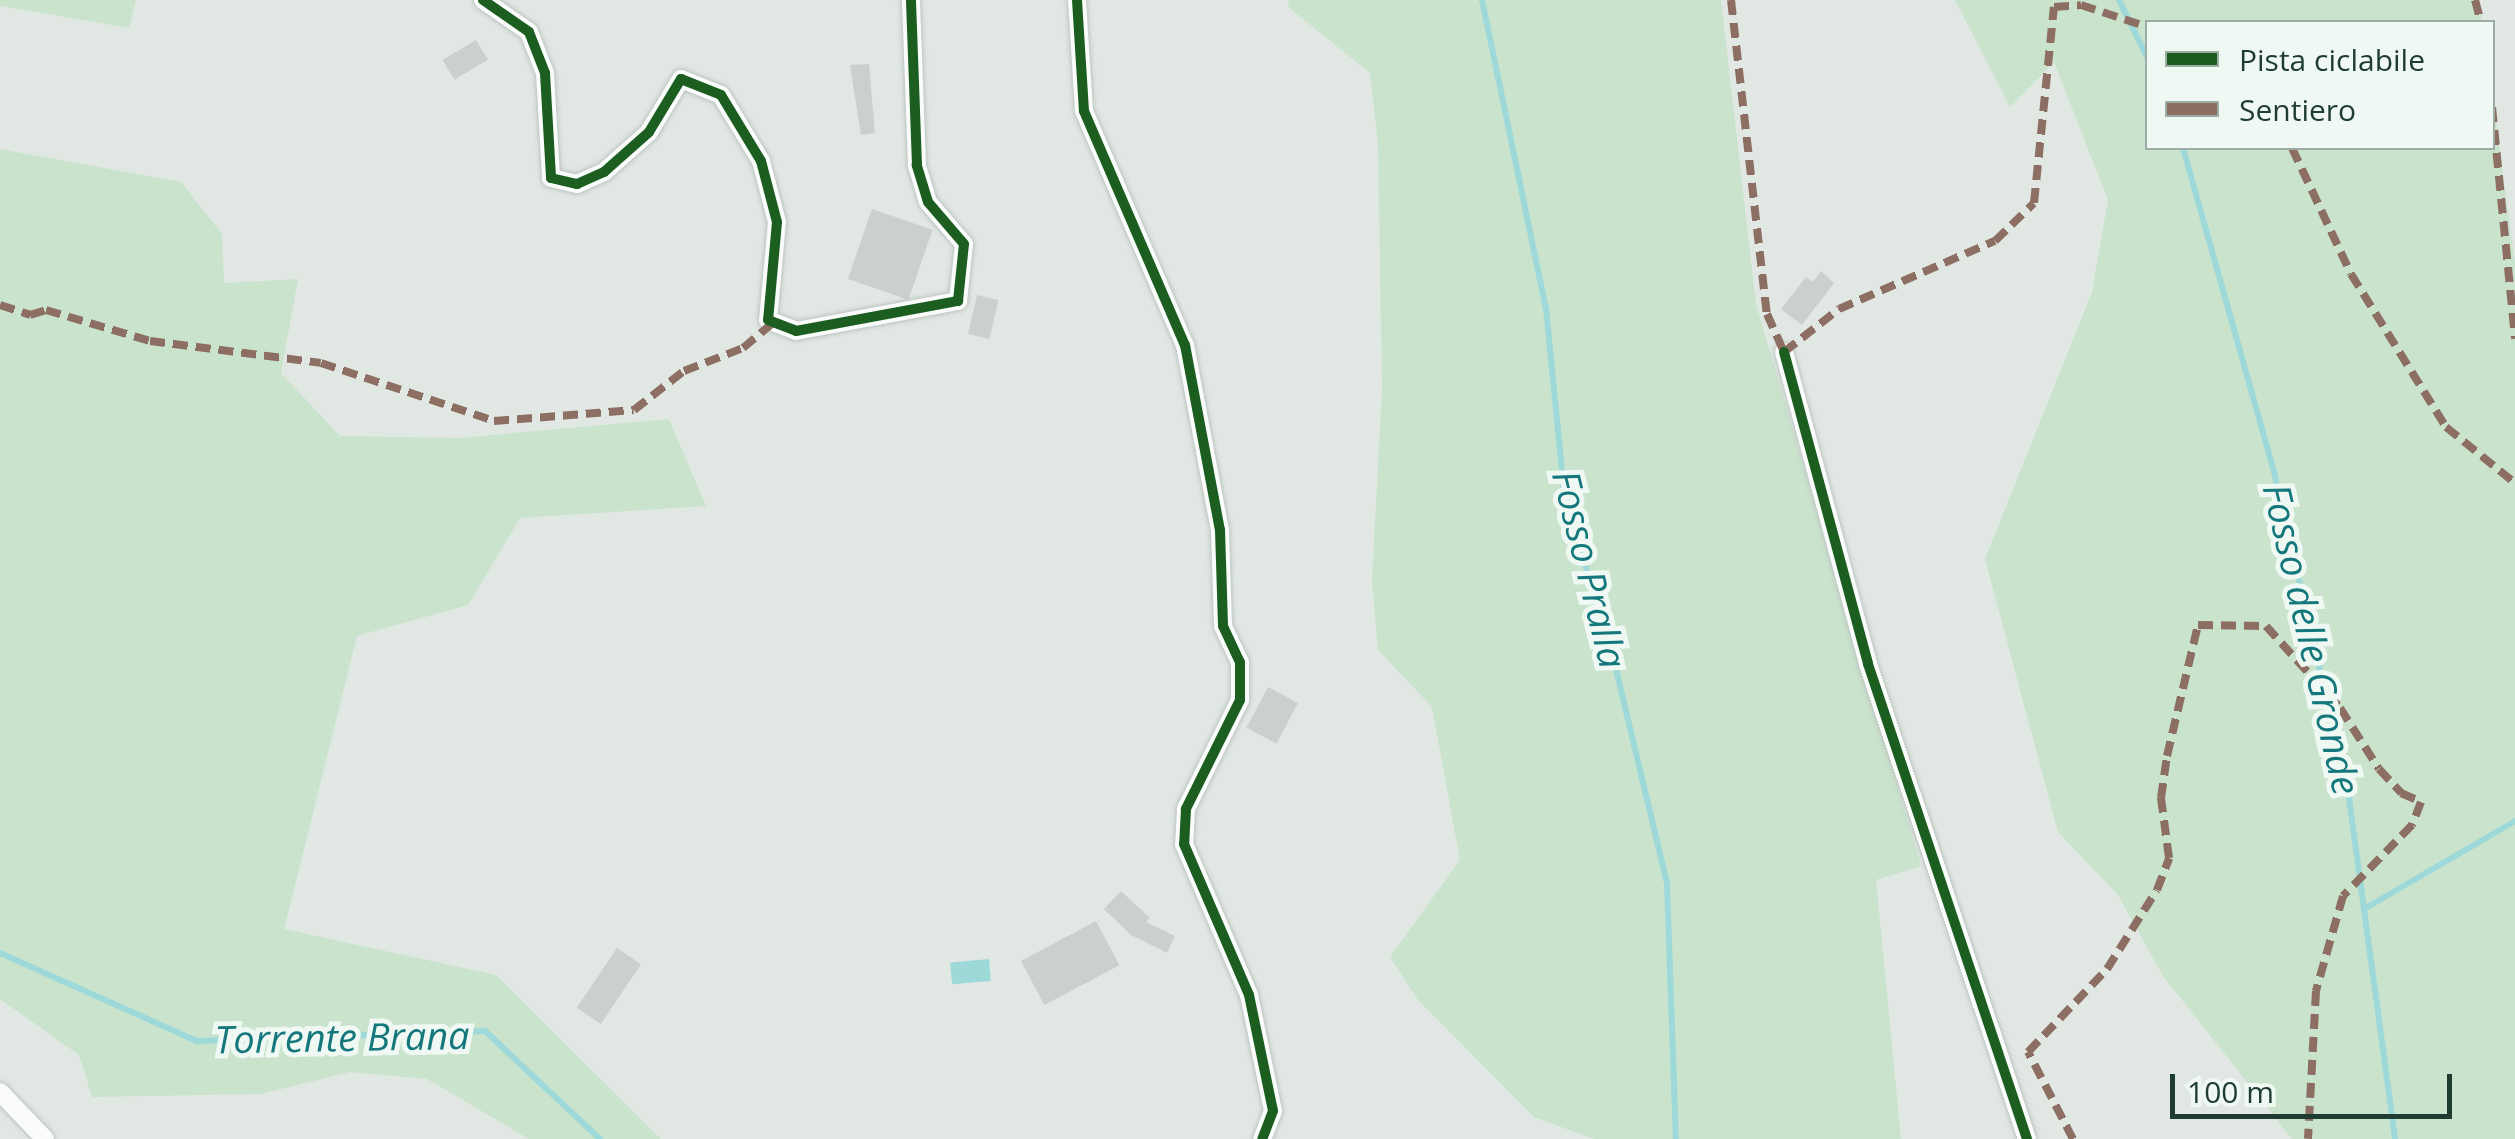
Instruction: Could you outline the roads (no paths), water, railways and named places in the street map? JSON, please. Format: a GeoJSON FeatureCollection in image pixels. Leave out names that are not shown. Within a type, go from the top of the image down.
{"type":"FeatureCollection","features":[{"type":"Feature","properties":{"kind":"street"},"geometry":{"type":"LineString","coordinates":[[483,0],[529,32],[545,73],[550,178],[577,184],[604,172],[649,132],[681,79],[721,94],[761,161],[777,222],[768,320],[796,331],[958,301],[964,244],[928,202],[917,166],[910,0]]}},
{"type":"Feature","properties":{"kind":"street"},"geometry":{"type":"LineString","coordinates":[[1076,0],[1084,111],[1185,344],[1220,530],[1223,626],[1240,662],[1240,700],[1186,809],[1184,844],[1249,994],[1272,1111],[1262,1139]]}},
{"type":"Feature","properties":{"kind":"street"},"geometry":{"type":"LineString","coordinates":[[1784,352],[1868,664],[2027,1139]]}},
{"type":"Feature","properties":{"kind":"street"},"geometry":{"type":"LineString","coordinates":[[0,1092],[45,1139]]}},
{"type":"Feature","properties":{"kind":"water"},"geometry":{"type":"Polygon","coordinates":[[[989,959],[991,981],[952,984],[950,962],[989,959]]]}},
{"type":"Feature","properties":{"kind":"waterway","name":"Fosso Pralla"},"geometry":{"type":"LineString","coordinates":[[1482,0],[1546,308],[1565,501],[1610,644],[1667,884],[1676,1139]]}},
{"type":"Feature","properties":{"kind":"waterway","name":"Fosso delle Gronde"},"geometry":{"type":"LineString","coordinates":[[2119,0],[2145,53]]}},
{"type":"Feature","properties":{"kind":"waterway","name":"Fosso delle Gronde"},"geometry":{"type":"LineString","coordinates":[[2184,150],[2274,472],[2349,798],[2395,1139]]}},
{"type":"Feature","properties":{"kind":"waterway"},"geometry":{"type":"LineString","coordinates":[[2364,909],[2515,821]]}},
{"type":"Feature","properties":{"kind":"waterway","name":"Torrente Brana"},"geometry":{"type":"LineString","coordinates":[[0,953],[197,1041],[485,1031],[600,1139]]}}]}
